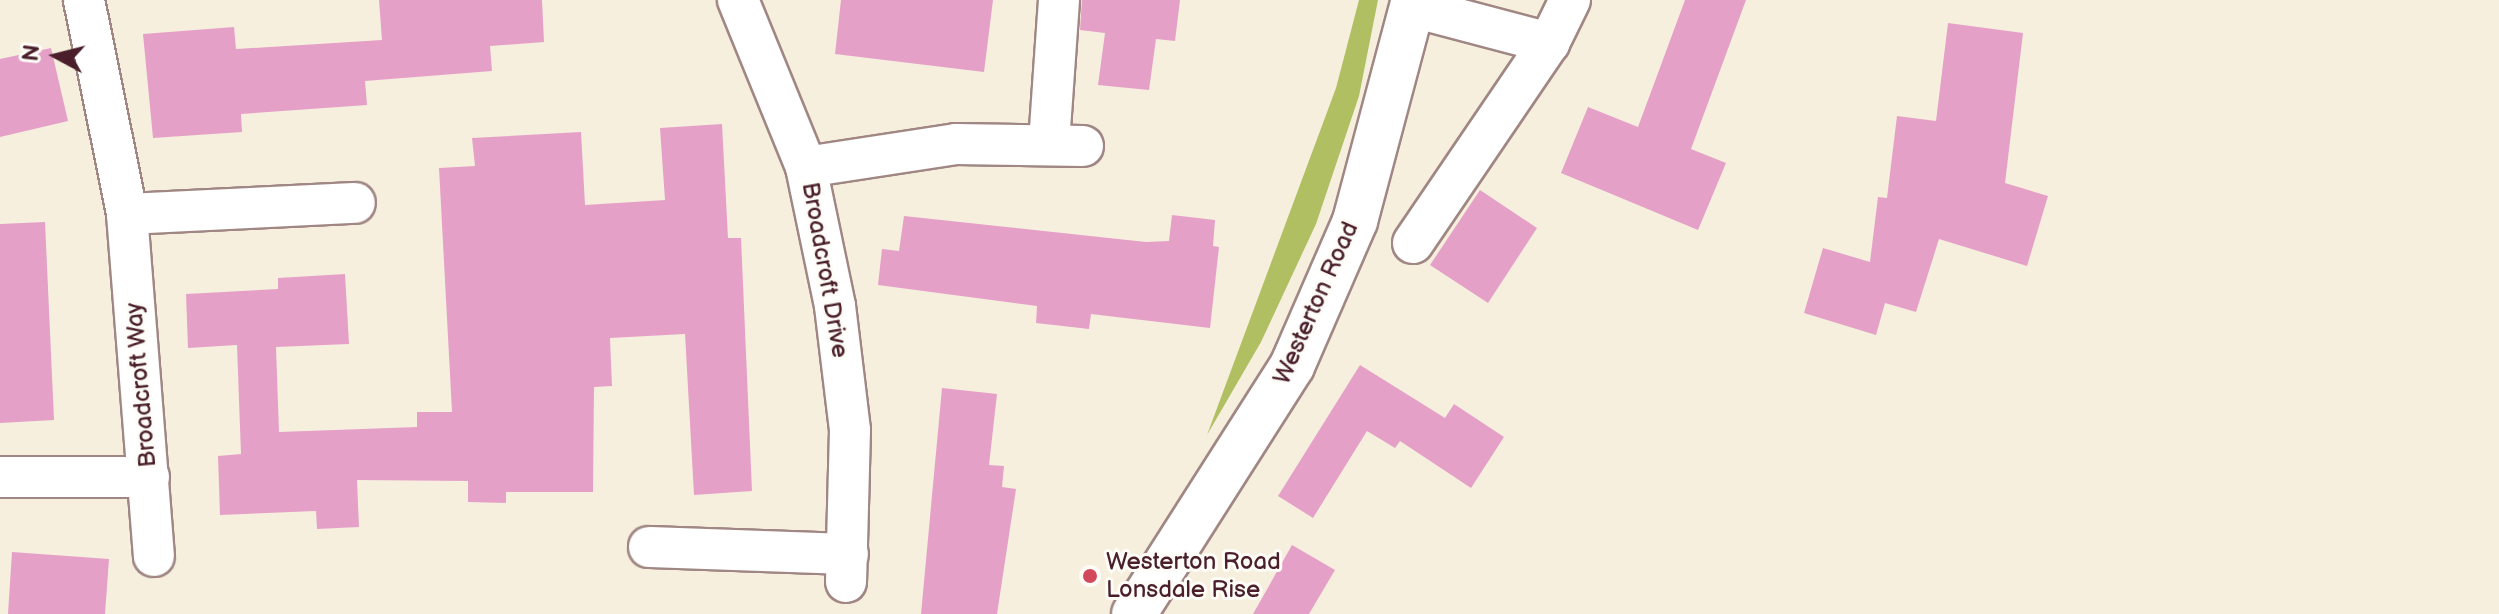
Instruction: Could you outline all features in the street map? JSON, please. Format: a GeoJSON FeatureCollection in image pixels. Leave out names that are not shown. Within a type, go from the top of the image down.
{"type":"FeatureCollection","features":[{"type":"Feature","properties":{"kind":"street","name":"Broadcroft Way"},"geometry":{"type":"LineString","coordinates":[[84,0],[127,214],[154,556]]}},
{"type":"Feature","properties":{"kind":"street","name":"Broadcroft Drive"},"geometry":{"type":"LineString","coordinates":[[649,547],[847,568],[850,430],[835,306],[806,167],[738,0]]}},
{"type":"Feature","properties":{"kind":"street"},"geometry":{"type":"LineString","coordinates":[[806,167],[887,151],[1066,145],[1059,0]]}},
{"type":"Feature","properties":{"kind":"street"},"geometry":{"type":"LineString","coordinates":[[1413,243],[1549,43],[1570,0]]}},
{"type":"Feature","properties":{"kind":"street","name":"Westerton Road"},"geometry":{"type":"LineString","coordinates":[[1134,614],[1292,366],[1355,221],[1414,4],[1549,43]]}},
{"type":"Feature","properties":{"kind":"street"},"geometry":{"type":"LineString","coordinates":[[127,214],[355,203]]}},
{"type":"Feature","properties":{"kind":"street"},"geometry":{"type":"LineString","coordinates":[[0,477],[149,477]]}},
{"type":"Feature","properties":{"kind":"green space"},"geometry":{"type":"Polygon","coordinates":[[[1359,0],[1378,0],[1359,96],[1316,224],[1261,342],[1207,435],[1336,88],[1359,0]]]}},
{"type":"Feature","properties":{"kind":"building"},"geometry":{"type":"Polygon","coordinates":[[[379,0],[542,0],[544,42],[490,46],[492,71],[365,81],[367,105],[241,114],[242,132],[153,138],[143,34],[234,27],[236,49],[382,40],[379,0]]]}},
{"type":"Feature","properties":{"kind":"building"},"geometry":{"type":"Polygon","coordinates":[[[841,0],[993,0],[984,72],[835,54],[841,0]]]}},
{"type":"Feature","properties":{"kind":"building"},"geometry":{"type":"Polygon","coordinates":[[[1082,0],[1180,0],[1175,41],[1156,39],[1149,90],[1098,85],[1105,33],[1080,30],[1082,0]]]}},
{"type":"Feature","properties":{"kind":"building"},"geometry":{"type":"Polygon","coordinates":[[[1685,0],[1746,0],[1691,149],[1726,163],[1698,230],[1561,173],[1588,107],[1638,127],[1685,0]]]}},
{"type":"Feature","properties":{"kind":"building"},"geometry":{"type":"Polygon","coordinates":[[[1948,23],[2023,33],[2005,183],[2048,196],[2027,266],[1939,239],[1916,312],[1885,303],[1876,335],[1804,313],[1823,248],[1870,262],[1878,197],[1887,198],[1897,116],[1936,121],[1948,23]]]}},
{"type":"Feature","properties":{"kind":"building"},"geometry":{"type":"Polygon","coordinates":[[[51,48],[68,121],[0,137],[0,59],[51,48]]]}},
{"type":"Feature","properties":{"kind":"building"},"geometry":{"type":"Polygon","coordinates":[[[722,124],[728,238],[741,238],[752,491],[694,495],[685,334],[610,338],[612,386],[594,387],[593,492],[506,492],[506,503],[468,502],[468,481],[357,480],[359,527],[317,529],[316,511],[220,515],[218,456],[241,454],[237,345],[188,348],[186,294],[278,289],[278,278],[345,274],[349,344],[276,347],[279,432],[417,427],[417,412],[452,412],[439,168],[475,166],[472,138],[581,132],[585,205],[665,200],[660,128],[722,124]]]}},
{"type":"Feature","properties":{"kind":"building"},"geometry":{"type":"Polygon","coordinates":[[[1480,190],[1537,228],[1488,303],[1430,265],[1480,190]]]}},
{"type":"Feature","properties":{"kind":"building"},"geometry":{"type":"Polygon","coordinates":[[[1172,215],[1215,220],[1213,246],[1219,247],[1210,328],[1091,314],[1089,329],[1036,323],[1037,306],[878,285],[882,249],[899,251],[904,216],[1146,242],[1169,241],[1172,215]]]}},
{"type":"Feature","properties":{"kind":"building"},"geometry":{"type":"Polygon","coordinates":[[[45,222],[54,420],[0,423],[0,224],[45,222]]]}},
{"type":"Feature","properties":{"kind":"building"},"geometry":{"type":"Polygon","coordinates":[[[1360,365],[1445,418],[1454,404],[1504,437],[1471,488],[1400,441],[1395,448],[1367,431],[1313,518],[1278,496],[1360,365]]]}},
{"type":"Feature","properties":{"kind":"building"},"geometry":{"type":"Polygon","coordinates":[[[942,388],[997,394],[989,465],[1004,466],[1002,487],[1016,489],[997,614],[921,614],[942,388]]]}},
{"type":"Feature","properties":{"kind":"building"},"geometry":{"type":"Polygon","coordinates":[[[1292,545],[1335,570],[1309,614],[1253,614],[1292,545]]]}},
{"type":"Feature","properties":{"kind":"building"},"geometry":{"type":"Polygon","coordinates":[[[12,552],[109,559],[105,614],[8,614],[12,552]]]}},
{"type":"Feature","properties":{"kind":"place","name":"Westerton Road Lonsdale Rise"},"geometry":{"type":"Point","coordinates":[1090,576]}}]}
